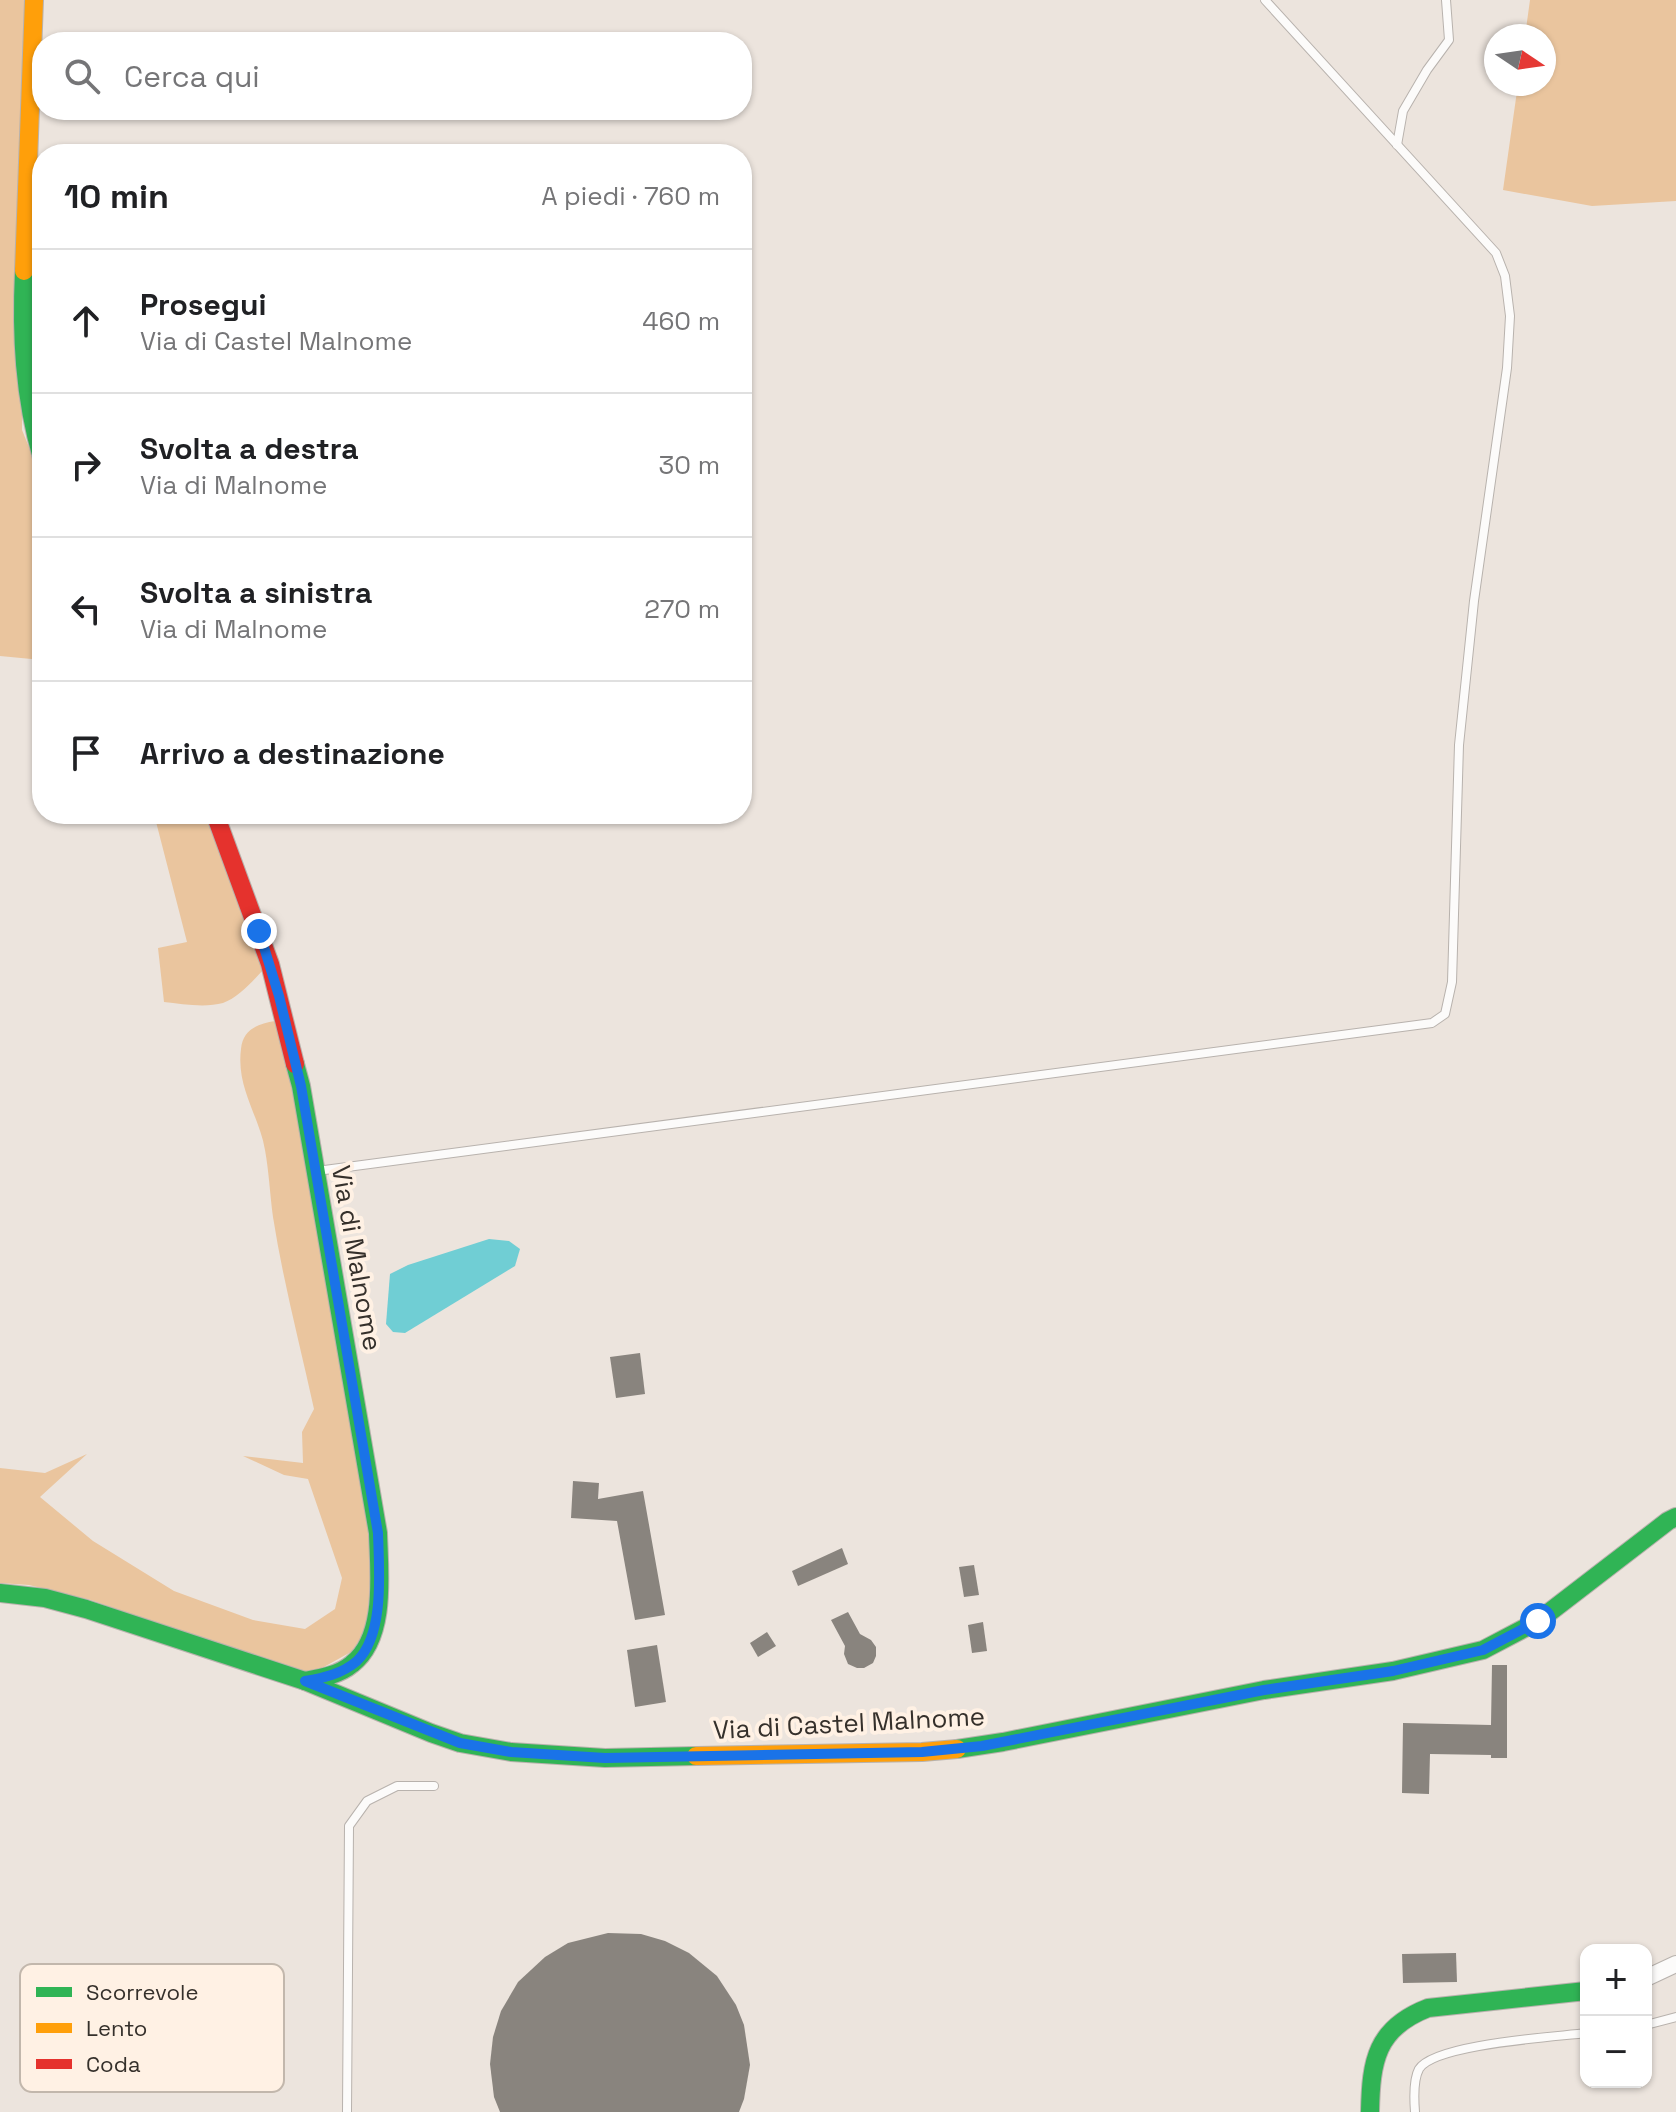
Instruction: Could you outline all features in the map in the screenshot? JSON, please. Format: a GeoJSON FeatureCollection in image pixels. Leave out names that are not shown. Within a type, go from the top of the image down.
{"type":"FeatureCollection","features":[{"type":"Feature","properties":{"kind":"street"},"geometry":{"type":"LineString","coordinates":[[32,32],[34,0]]}},
{"type":"Feature","properties":{"kind":"street"},"geometry":{"type":"LineString","coordinates":[[32,38],[23,348],[27,403],[32,421]]}},
{"type":"Feature","properties":{"kind":"street","name":"Via di Malnome"},"geometry":{"type":"LineString","coordinates":[[219,824],[259,931],[301,1086],[375,1506],[379,1550],[378,1600],[373,1632],[356,1661],[338,1673],[305,1681]]}},
{"type":"Feature","properties":{"kind":"street","name":"Via di Castel Malnome"},"geometry":{"type":"LineString","coordinates":[[0,1593],[66,1602],[305,1681],[460,1743],[511,1752],[605,1758],[922,1752],[962,1749],[1264,1690],[1393,1671],[1483,1650],[1538,1621],[1676,1517]]}},
{"type":"Feature","properties":{"kind":"street"},"geometry":{"type":"LineString","coordinates":[[1652,1975],[1676,1964]]}},
{"type":"Feature","properties":{"kind":"street"},"geometry":{"type":"LineString","coordinates":[[1370,2112],[1372,2072],[1381,2044],[1395,2026],[1413,2013],[1428,2008],[1580,1992]]}},
{"type":"Feature","properties":{"kind":"lane"},"geometry":{"type":"LineString","coordinates":[[316,1172],[1432,1023],[1445,1014],[1452,982],[1459,745],[1474,601],[1507,368],[1510,316],[1505,276],[1496,253],[1265,0]]}},
{"type":"Feature","properties":{"kind":"lane"},"geometry":{"type":"LineString","coordinates":[[1397,145],[1403,111],[1449,40],[1446,0]]}},
{"type":"Feature","properties":{"kind":"lane"},"geometry":{"type":"LineString","coordinates":[[347,2112],[349,1826],[367,1801],[397,1786],[434,1786]]}},
{"type":"Feature","properties":{"kind":"lane"},"geometry":{"type":"LineString","coordinates":[[1652,2024],[1676,2017]]}},
{"type":"Feature","properties":{"kind":"lane"},"geometry":{"type":"LineString","coordinates":[[1415,2112],[1414,2094],[1419,2070],[1429,2059],[1459,2049],[1580,2034]]}},
{"type":"Feature","properties":{"kind":"shaded area"},"geometry":{"type":"Polygon","coordinates":[[[0,0],[26,0],[22,430],[32,454],[32,659],[0,656],[0,0]]]}},
{"type":"Feature","properties":{"kind":"shaded area"},"geometry":{"type":"Polygon","coordinates":[[[1530,0],[1676,0],[1676,201],[1592,206],[1503,190],[1516,96],[1556,96],[1556,24],[1527,24],[1530,0]]]}},
{"type":"Feature","properties":{"kind":"shaded area"},"geometry":{"type":"Polygon","coordinates":[[[157,824],[212,824],[263,970],[239,994],[223,1003],[164,1002],[158,948],[187,942],[157,824]]]}},
{"type":"Feature","properties":{"kind":"shaded area"},"geometry":{"type":"Polygon","coordinates":[[[275,1021],[305,1143],[372,1553],[367,1629],[351,1652],[322,1668],[300,1673],[91,1600],[29,1585],[0,1583],[0,1468],[45,1473],[87,1454],[40,1497],[93,1541],[174,1591],[253,1620],[305,1629],[335,1609],[342,1578],[308,1479],[284,1475],[243,1456],[303,1463],[302,1432],[314,1409],[277,1241],[265,1150],[240,1063],[242,1042],[248,1032],[275,1021]]]}},
{"type":"Feature","properties":{"kind":"water"},"geometry":{"type":"Polygon","coordinates":[[[489,1239],[509,1241],[520,1249],[515,1266],[405,1333],[393,1332],[386,1324],[390,1274],[408,1265],[489,1239]]]}},
{"type":"Feature","properties":{"kind":"building"},"geometry":{"type":"Polygon","coordinates":[[[640,1353],[645,1394],[616,1398],[610,1357],[640,1353]]]}},
{"type":"Feature","properties":{"kind":"building"},"geometry":{"type":"Polygon","coordinates":[[[573,1481],[599,1483],[598,1499],[643,1491],[665,1615],[635,1620],[617,1521],[571,1518],[573,1481]]]}},
{"type":"Feature","properties":{"kind":"building"},"geometry":{"type":"Polygon","coordinates":[[[842,1548],[848,1564],[798,1586],[792,1571],[842,1548]]]}},
{"type":"Feature","properties":{"kind":"building"},"geometry":{"type":"Polygon","coordinates":[[[974,1565],[979,1595],[964,1597],[959,1567],[974,1565]]]}},
{"type":"Feature","properties":{"kind":"building"},"geometry":{"type":"Polygon","coordinates":[[[848,1612],[860,1634],[876,1647],[873,1663],[864,1668],[848,1664],[845,1646],[831,1620],[848,1612]]]}},
{"type":"Feature","properties":{"kind":"building"},"geometry":{"type":"Polygon","coordinates":[[[983,1622],[987,1651],[972,1653],[968,1625],[983,1622]]]}},
{"type":"Feature","properties":{"kind":"building"},"geometry":{"type":"Polygon","coordinates":[[[767,1632],[776,1646],[758,1657],[750,1643],[767,1632]]]}},
{"type":"Feature","properties":{"kind":"building"},"geometry":{"type":"Polygon","coordinates":[[[657,1645],[666,1702],[635,1707],[627,1650],[657,1645]]]}},
{"type":"Feature","properties":{"kind":"building"},"geometry":{"type":"Polygon","coordinates":[[[1492,1665],[1507,1665],[1507,1758],[1430,1754],[1429,1794],[1402,1793],[1403,1723],[1491,1725],[1492,1665]]]}},
{"type":"Feature","properties":{"kind":"building"},"geometry":{"type":"Polygon","coordinates":[[[608,1933],[641,1934],[665,1941],[689,1953],[717,1976],[736,2005],[744,2025],[750,2065],[739,2112],[500,2112],[494,2097],[490,2064],[493,2037],[501,2011],[518,1982],[545,1957],[568,1943],[608,1933]]]}},
{"type":"Feature","properties":{"kind":"building"},"geometry":{"type":"Polygon","coordinates":[[[1456,1953],[1457,1982],[1403,1983],[1402,1954],[1456,1953]]]}},
{"type":"Feature","properties":{"kind":"traffic: fast"},"geometry":{"type":"LineString","coordinates":[[24,271],[25,365],[32,417]]}},
{"type":"Feature","properties":{"kind":"traffic: fast"},"geometry":{"type":"LineString","coordinates":[[295,1064],[378,1533],[379,1566],[376,1621],[363,1652],[341,1671],[305,1681]]}},
{"type":"Feature","properties":{"kind":"traffic: fast"},"geometry":{"type":"LineString","coordinates":[[957,1749],[1264,1690],[1393,1671],[1483,1650],[1538,1621],[1676,1517]]}},
{"type":"Feature","properties":{"kind":"traffic: fast"},"geometry":{"type":"LineString","coordinates":[[0,1593],[45,1598],[86,1609],[305,1681],[460,1743],[511,1752],[605,1758],[696,1756]]}},
{"type":"Feature","properties":{"kind":"traffic: fast"},"geometry":{"type":"LineString","coordinates":[[1370,2112],[1372,2077],[1380,2048],[1387,2036],[1411,2016],[1428,2008],[1580,1992]]}},
{"type":"Feature","properties":{"kind":"traffic: slow"},"geometry":{"type":"LineString","coordinates":[[33,32],[34,0]]}},
{"type":"Feature","properties":{"kind":"traffic: slow"},"geometry":{"type":"LineString","coordinates":[[24,271],[32,54]]}},
{"type":"Feature","properties":{"kind":"traffic: slow"},"geometry":{"type":"LineString","coordinates":[[696,1756],[957,1749]]}},
{"type":"Feature","properties":{"kind":"traffic: jam"},"geometry":{"type":"LineString","coordinates":[[219,824],[270,964],[295,1064]]}},
{"type":"Feature","properties":{"kind":"route"},"geometry":{"type":"LineString","coordinates":[[259,931],[301,1086],[378,1533],[378,1600],[373,1632],[366,1648],[356,1661],[338,1673],[305,1681],[460,1743],[511,1752],[605,1758],[922,1752],[982,1746],[1264,1690],[1393,1671],[1483,1650],[1538,1621]]}}]}
